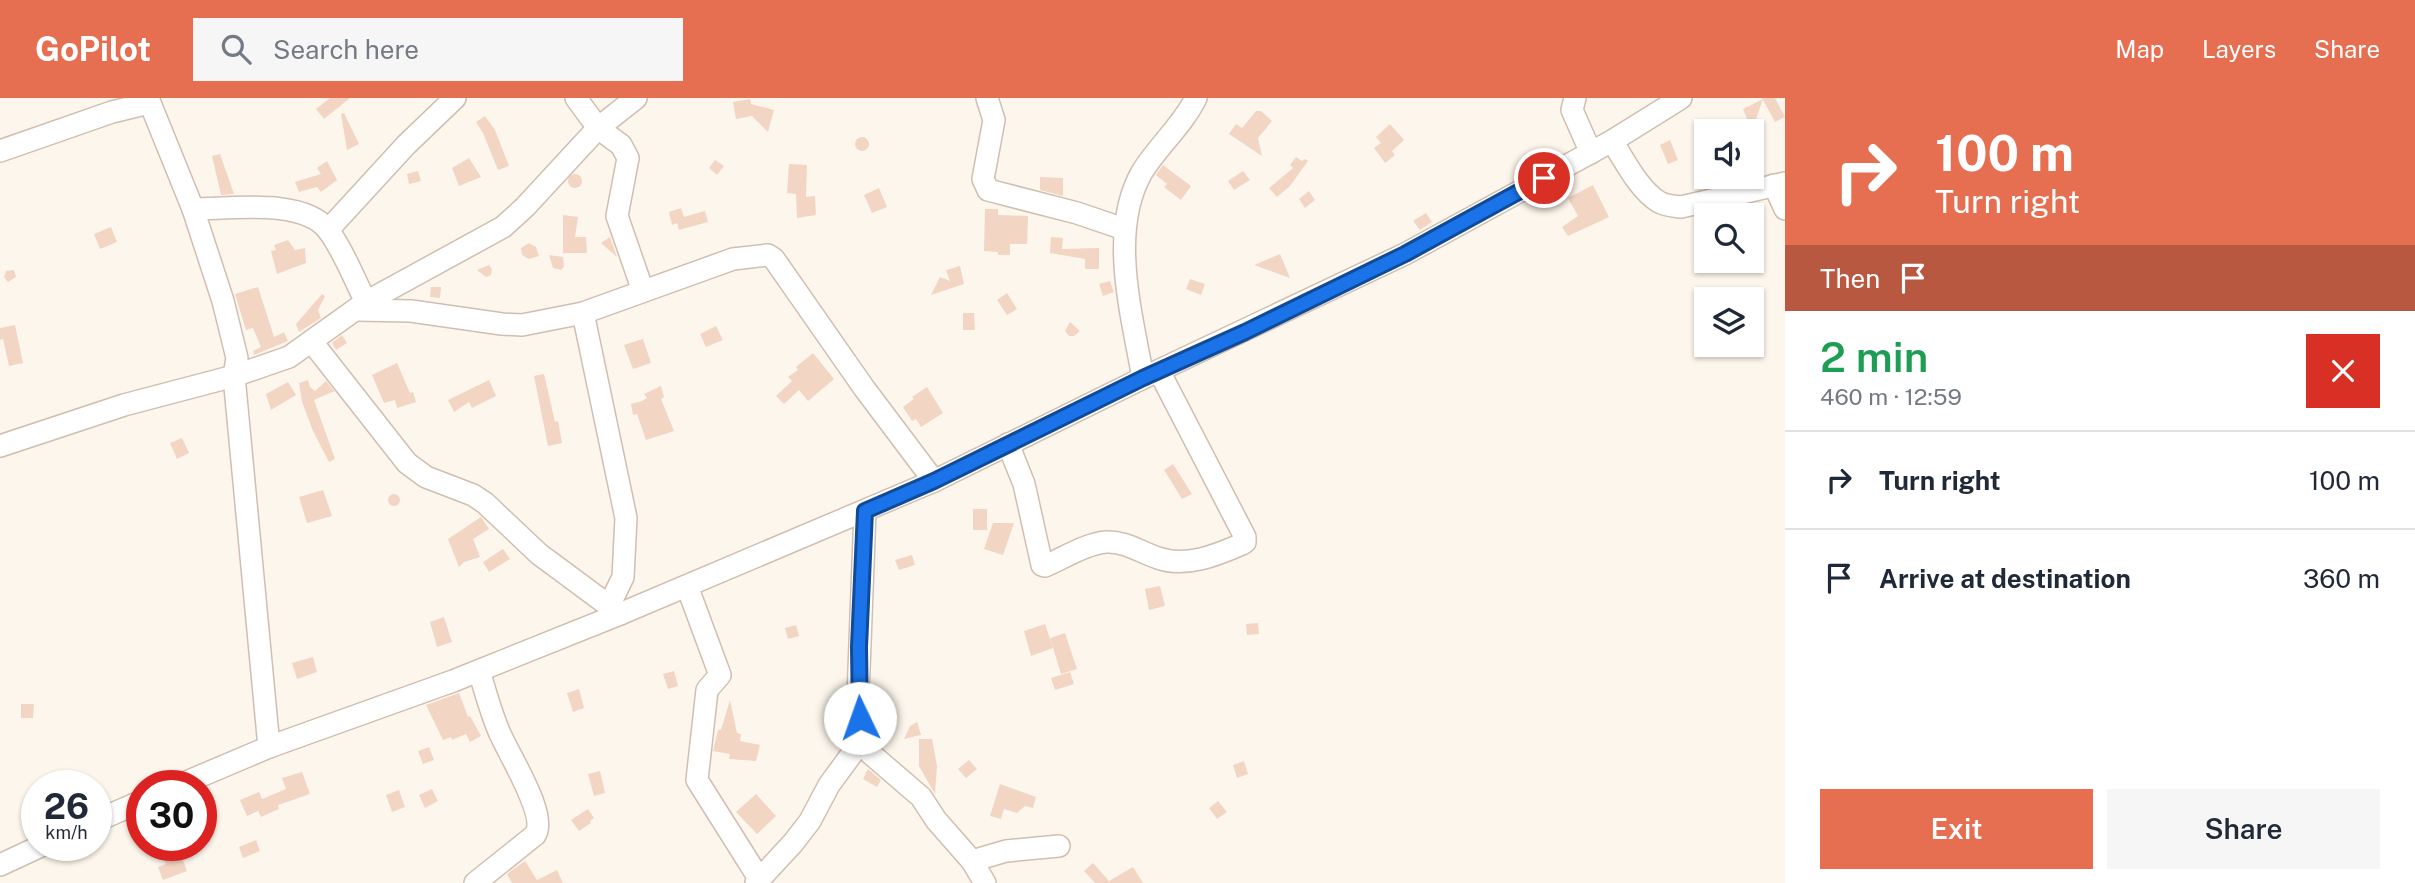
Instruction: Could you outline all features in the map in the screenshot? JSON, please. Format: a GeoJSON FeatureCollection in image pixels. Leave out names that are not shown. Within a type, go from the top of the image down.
{"type":"FeatureCollection","features":[{"type":"Feature","properties":{"kind":"street"},"geometry":{"type":"LineString","coordinates":[[328,230],[406,145],[455,98]]}},
{"type":"Feature","properties":{"kind":"street"},"geometry":{"type":"LineString","coordinates":[[576,98],[598,128],[621,145],[628,158],[617,216],[643,291]]}},
{"type":"Feature","properties":{"kind":"street"},"geometry":{"type":"LineString","coordinates":[[0,446],[124,405],[272,365],[289,357],[361,306],[503,227],[598,128],[636,98]]}},
{"type":"Feature","properties":{"kind":"street"},"geometry":{"type":"LineString","coordinates":[[987,98],[994,120],[983,180],[988,190],[1077,213],[1124,229]]}},
{"type":"Feature","properties":{"kind":"street"},"geometry":{"type":"LineString","coordinates":[[1008,444],[1024,484],[1042,565],[1104,542],[1122,543],[1161,559],[1176,561],[1214,556],[1245,542],[1245,537],[1151,374],[1125,262],[1124,229],[1131,197],[1142,172],[1196,98]]}},
{"type":"Feature","properties":{"kind":"street"},"geometry":{"type":"LineString","coordinates":[[215,770],[269,747],[478,671],[614,610],[687,586],[934,481],[1151,374],[1405,254],[1612,141],[1681,98]]}},
{"type":"Feature","properties":{"kind":"street"},"geometry":{"type":"LineString","coordinates":[[0,150],[149,100],[193,209],[227,314],[237,358],[234,376],[269,747]]}},
{"type":"Feature","properties":{"kind":"street"},"geometry":{"type":"LineString","coordinates":[[1570,102],[1591,152]]}},
{"type":"Feature","properties":{"kind":"street"},"geometry":{"type":"LineString","coordinates":[[1612,141],[1641,184],[1658,202],[1681,207],[1779,184],[1785,209]]}},
{"type":"Feature","properties":{"kind":"street"},"geometry":{"type":"LineString","coordinates":[[193,209],[281,209],[308,215],[328,230],[361,306]]}},
{"type":"Feature","properties":{"kind":"street"},"geometry":{"type":"LineString","coordinates":[[361,306],[522,325],[583,313],[733,259],[768,255],[774,259],[864,388],[934,481]]}},
{"type":"Feature","properties":{"kind":"street"},"geometry":{"type":"LineString","coordinates":[[583,313],[626,518],[623,577],[614,610]]}},
{"type":"Feature","properties":{"kind":"street"},"geometry":{"type":"LineString","coordinates":[[312,342],[407,463],[426,477],[473,495],[485,503],[540,554],[614,610]]}},
{"type":"Feature","properties":{"kind":"street"},"geometry":{"type":"LineString","coordinates":[[865,511],[858,696],[862,740],[871,754],[921,797],[936,820],[972,861],[985,883]]}},
{"type":"Feature","properties":{"kind":"street"},"geometry":{"type":"LineString","coordinates":[[687,586],[720,675],[707,690],[697,780],[758,881],[810,821],[829,785],[862,740]]}},
{"type":"Feature","properties":{"kind":"street"},"geometry":{"type":"LineString","coordinates":[[475,883],[538,830],[528,789],[498,730],[478,671]]}},
{"type":"Feature","properties":{"kind":"street"},"geometry":{"type":"LineString","coordinates":[[972,861],[1006,851],[1059,846]]}},
{"type":"Feature","properties":{"kind":"street"},"geometry":{"type":"LineString","coordinates":[[0,865],[21,855]]}},
{"type":"Feature","properties":{"kind":"building"},"geometry":{"type":"Polygon","coordinates":[[[330,98],[350,98],[324,119],[316,109],[330,98]]]}},
{"type":"Feature","properties":{"kind":"building"},"geometry":{"type":"Polygon","coordinates":[[[1762,98],[1775,98],[1785,117],[1775,122],[1762,98]]]}},
{"type":"Feature","properties":{"kind":"building"},"geometry":{"type":"Polygon","coordinates":[[[750,99],[751,104],[774,110],[768,132],[752,116],[736,119],[733,102],[750,99]]]}},
{"type":"Feature","properties":{"kind":"building"},"geometry":{"type":"Polygon","coordinates":[[[1763,99],[1756,119],[1747,119],[1743,109],[1763,99]]]}},
{"type":"Feature","properties":{"kind":"building"},"geometry":{"type":"Polygon","coordinates":[[[1256,111],[1261,111],[1272,121],[1258,138],[1262,156],[1229,134],[1236,124],[1242,128],[1256,111]]]}},
{"type":"Feature","properties":{"kind":"building"},"geometry":{"type":"Polygon","coordinates":[[[344,113],[359,144],[347,150],[341,114],[344,113]]]}},
{"type":"Feature","properties":{"kind":"building"},"geometry":{"type":"Polygon","coordinates":[[[485,116],[495,130],[509,166],[498,170],[476,122],[485,116]]]}},
{"type":"Feature","properties":{"kind":"building"},"geometry":{"type":"Polygon","coordinates":[[[1390,124],[1404,140],[1392,151],[1395,155],[1385,163],[1374,148],[1381,143],[1376,137],[1390,124]]]}},
{"type":"Feature","properties":{"kind":"building"},"geometry":{"type":"Polygon","coordinates":[[[859,137],[865,137],[869,144],[865,151],[859,151],[855,147],[855,141],[859,137]]]}},
{"type":"Feature","properties":{"kind":"building"},"geometry":{"type":"Polygon","coordinates":[[[1670,140],[1678,160],[1668,164],[1660,145],[1670,140]]]}},
{"type":"Feature","properties":{"kind":"building"},"geometry":{"type":"Polygon","coordinates":[[[220,154],[234,194],[221,195],[212,156],[220,154]]]}},
{"type":"Feature","properties":{"kind":"building"},"geometry":{"type":"Polygon","coordinates":[[[1296,157],[1308,161],[1290,186],[1277,197],[1269,188],[1293,168],[1290,165],[1296,157]]]}},
{"type":"Feature","properties":{"kind":"building"},"geometry":{"type":"Polygon","coordinates":[[[469,158],[481,177],[459,186],[452,168],[469,158]]]}},
{"type":"Feature","properties":{"kind":"building"},"geometry":{"type":"Polygon","coordinates":[[[715,160],[724,166],[717,175],[709,168],[715,160]]]}},
{"type":"Feature","properties":{"kind":"building"},"geometry":{"type":"Polygon","coordinates":[[[327,161],[337,180],[321,192],[317,187],[299,192],[295,182],[321,174],[317,168],[327,161]]]}},
{"type":"Feature","properties":{"kind":"building"},"geometry":{"type":"Polygon","coordinates":[[[789,164],[807,165],[806,197],[815,196],[816,215],[797,218],[796,194],[787,193],[789,164]]]}},
{"type":"Feature","properties":{"kind":"building"},"geometry":{"type":"Polygon","coordinates":[[[1163,165],[1191,186],[1181,200],[1164,187],[1167,184],[1156,175],[1163,165]]]}},
{"type":"Feature","properties":{"kind":"building"},"geometry":{"type":"Polygon","coordinates":[[[418,171],[421,181],[409,184],[407,174],[418,171]]]}},
{"type":"Feature","properties":{"kind":"building"},"geometry":{"type":"Polygon","coordinates":[[[1243,171],[1250,180],[1234,190],[1228,181],[1243,171]]]}},
{"type":"Feature","properties":{"kind":"building"},"geometry":{"type":"Polygon","coordinates":[[[572,174],[578,174],[582,181],[578,188],[572,188],[568,184],[568,178],[572,174]]]}},
{"type":"Feature","properties":{"kind":"building"},"geometry":{"type":"Polygon","coordinates":[[[1040,177],[1063,178],[1063,196],[1040,190],[1040,177]]]}},
{"type":"Feature","properties":{"kind":"building"},"geometry":{"type":"Polygon","coordinates":[[[1593,185],[1609,217],[1568,236],[1562,227],[1578,216],[1568,198],[1593,185]]]}},
{"type":"Feature","properties":{"kind":"building"},"geometry":{"type":"Polygon","coordinates":[[[879,188],[887,207],[872,213],[864,195],[879,188]]]}},
{"type":"Feature","properties":{"kind":"building"},"geometry":{"type":"Polygon","coordinates":[[[1309,191],[1315,200],[1305,208],[1299,199],[1309,191]]]}},
{"type":"Feature","properties":{"kind":"building"},"geometry":{"type":"Polygon","coordinates":[[[681,208],[684,217],[705,211],[708,222],[679,230],[677,223],[672,225],[669,212],[681,208]]]}},
{"type":"Feature","properties":{"kind":"building"},"geometry":{"type":"Polygon","coordinates":[[[985,209],[998,209],[998,215],[1028,216],[1027,244],[1010,244],[1010,255],[984,251],[985,209]]]}},
{"type":"Feature","properties":{"kind":"building"},"geometry":{"type":"Polygon","coordinates":[[[1426,213],[1432,222],[1420,230],[1413,221],[1426,213]]]}},
{"type":"Feature","properties":{"kind":"building"},"geometry":{"type":"Polygon","coordinates":[[[563,215],[578,217],[575,237],[586,237],[587,253],[563,253],[563,215]]]}},
{"type":"Feature","properties":{"kind":"building"},"geometry":{"type":"Polygon","coordinates":[[[111,227],[117,242],[100,249],[94,234],[111,227]]]}},
{"type":"Feature","properties":{"kind":"building"},"geometry":{"type":"Polygon","coordinates":[[[610,237],[617,257],[601,243],[610,237]]]}},
{"type":"Feature","properties":{"kind":"building"},"geometry":{"type":"Polygon","coordinates":[[[1051,237],[1063,238],[1062,249],[1099,248],[1099,269],[1085,269],[1085,259],[1050,253],[1051,237]]]}},
{"type":"Feature","properties":{"kind":"building"},"geometry":{"type":"Polygon","coordinates":[[[288,240],[295,250],[305,248],[306,263],[277,274],[271,251],[276,250],[274,245],[288,240]]]}},
{"type":"Feature","properties":{"kind":"building"},"geometry":{"type":"Polygon","coordinates":[[[529,243],[536,247],[539,256],[529,259],[522,255],[521,248],[529,243]]]}},
{"type":"Feature","properties":{"kind":"building"},"geometry":{"type":"Polygon","coordinates":[[[1280,254],[1290,278],[1254,265],[1280,254]]]}},
{"type":"Feature","properties":{"kind":"building"},"geometry":{"type":"Polygon","coordinates":[[[549,255],[563,257],[564,267],[561,270],[553,268],[549,255]]]}},
{"type":"Feature","properties":{"kind":"building"},"geometry":{"type":"Polygon","coordinates":[[[489,265],[492,269],[491,275],[486,277],[477,270],[489,265]]]}},
{"type":"Feature","properties":{"kind":"building"},"geometry":{"type":"Polygon","coordinates":[[[960,266],[964,284],[931,295],[940,277],[950,281],[946,270],[960,266]]]}},
{"type":"Feature","properties":{"kind":"building"},"geometry":{"type":"Polygon","coordinates":[[[14,270],[16,277],[8,282],[4,277],[6,271],[14,270]]]}},
{"type":"Feature","properties":{"kind":"building"},"geometry":{"type":"Polygon","coordinates":[[[1190,279],[1205,284],[1201,295],[1186,289],[1190,279]]]}},
{"type":"Feature","properties":{"kind":"building"},"geometry":{"type":"Polygon","coordinates":[[[1110,281],[1114,292],[1103,296],[1099,284],[1110,281]]]}},
{"type":"Feature","properties":{"kind":"building"},"geometry":{"type":"Polygon","coordinates":[[[258,287],[274,337],[284,332],[288,341],[254,355],[253,351],[261,347],[253,328],[246,330],[235,294],[258,287]]]}},
{"type":"Feature","properties":{"kind":"building"},"geometry":{"type":"Polygon","coordinates":[[[431,287],[441,287],[440,298],[430,297],[431,287]]]}},
{"type":"Feature","properties":{"kind":"building"},"geometry":{"type":"Polygon","coordinates":[[[1007,293],[1017,309],[1007,315],[997,300],[1007,293]]]}},
{"type":"Feature","properties":{"kind":"building"},"geometry":{"type":"Polygon","coordinates":[[[322,294],[325,296],[318,310],[321,318],[299,332],[296,324],[322,294]]]}},
{"type":"Feature","properties":{"kind":"building"},"geometry":{"type":"Polygon","coordinates":[[[963,313],[974,313],[975,330],[963,330],[963,313]]]}},
{"type":"Feature","properties":{"kind":"building"},"geometry":{"type":"Polygon","coordinates":[[[1070,322],[1080,331],[1074,336],[1069,336],[1065,331],[1070,322]]]}},
{"type":"Feature","properties":{"kind":"building"},"geometry":{"type":"Polygon","coordinates":[[[15,325],[23,363],[9,366],[3,339],[0,340],[0,328],[15,325]]]}},
{"type":"Feature","properties":{"kind":"building"},"geometry":{"type":"Polygon","coordinates":[[[716,326],[723,340],[706,347],[700,334],[716,326]]]}},
{"type":"Feature","properties":{"kind":"building"},"geometry":{"type":"Polygon","coordinates":[[[342,335],[347,343],[336,350],[332,343],[342,335]]]}},
{"type":"Feature","properties":{"kind":"building"},"geometry":{"type":"Polygon","coordinates":[[[643,339],[651,363],[633,369],[624,345],[643,339]]]}},
{"type":"Feature","properties":{"kind":"building"},"geometry":{"type":"Polygon","coordinates":[[[813,353],[834,379],[808,401],[799,390],[784,404],[776,396],[792,381],[788,377],[798,370],[796,367],[813,353]]]}},
{"type":"Feature","properties":{"kind":"building"},"geometry":{"type":"Polygon","coordinates":[[[397,363],[416,402],[397,408],[395,400],[384,403],[372,375],[397,363]]]}},
{"type":"Feature","properties":{"kind":"building"},"geometry":{"type":"Polygon","coordinates":[[[544,374],[562,443],[548,446],[534,376],[544,374]]]}},
{"type":"Feature","properties":{"kind":"building"},"geometry":{"type":"Polygon","coordinates":[[[308,380],[315,391],[326,381],[335,392],[314,400],[335,459],[329,462],[302,402],[299,383],[308,380]]]}},
{"type":"Feature","properties":{"kind":"building"},"geometry":{"type":"Polygon","coordinates":[[[489,380],[496,396],[472,408],[469,402],[454,412],[448,400],[489,380]]]}},
{"type":"Feature","properties":{"kind":"building"},"geometry":{"type":"Polygon","coordinates":[[[288,382],[296,395],[271,410],[266,394],[288,382]]]}},
{"type":"Feature","properties":{"kind":"building"},"geometry":{"type":"Polygon","coordinates":[[[661,386],[664,397],[661,399],[674,431],[646,440],[637,414],[633,415],[631,404],[647,398],[644,394],[661,386]]]}},
{"type":"Feature","properties":{"kind":"building"},"geometry":{"type":"Polygon","coordinates":[[[927,387],[943,413],[921,427],[916,419],[912,421],[903,407],[927,387]]]}},
{"type":"Feature","properties":{"kind":"building"},"geometry":{"type":"Polygon","coordinates":[[[182,438],[189,453],[177,459],[170,443],[182,438]]]}},
{"type":"Feature","properties":{"kind":"building"},"geometry":{"type":"Polygon","coordinates":[[[1173,464],[1192,494],[1182,499],[1164,470],[1173,464]]]}},
{"type":"Feature","properties":{"kind":"building"},"geometry":{"type":"Polygon","coordinates":[[[323,490],[332,516],[307,523],[299,497],[323,490]]]}},
{"type":"Feature","properties":{"kind":"building"},"geometry":{"type":"Polygon","coordinates":[[[394,494],[400,500],[394,506],[388,500],[394,494]]]}},
{"type":"Feature","properties":{"kind":"building"},"geometry":{"type":"Polygon","coordinates":[[[973,509],[987,509],[987,530],[973,530],[973,509]]]}},
{"type":"Feature","properties":{"kind":"building"},"geometry":{"type":"Polygon","coordinates":[[[481,517],[489,529],[473,539],[480,557],[464,562],[459,567],[448,539],[481,517]]]}},
{"type":"Feature","properties":{"kind":"building"},"geometry":{"type":"Polygon","coordinates":[[[993,523],[1014,523],[1003,555],[984,549],[993,523]]]}},
{"type":"Feature","properties":{"kind":"building"},"geometry":{"type":"Polygon","coordinates":[[[503,549],[510,559],[489,572],[483,562],[503,549]]]}},
{"type":"Feature","properties":{"kind":"building"},"geometry":{"type":"Polygon","coordinates":[[[912,555],[915,565],[899,570],[895,560],[912,555]]]}},
{"type":"Feature","properties":{"kind":"building"},"geometry":{"type":"Polygon","coordinates":[[[1160,586],[1165,606],[1149,610],[1145,589],[1160,586]]]}},
{"type":"Feature","properties":{"kind":"building"},"geometry":{"type":"Polygon","coordinates":[[[444,617],[452,642],[437,647],[430,622],[444,617]]]}},
{"type":"Feature","properties":{"kind":"building"},"geometry":{"type":"Polygon","coordinates":[[[1258,623],[1259,634],[1247,635],[1246,624],[1258,623]]]}},
{"type":"Feature","properties":{"kind":"building"},"geometry":{"type":"Polygon","coordinates":[[[1045,624],[1053,648],[1031,656],[1024,631],[1045,624]]]}},
{"type":"Feature","properties":{"kind":"building"},"geometry":{"type":"Polygon","coordinates":[[[796,625],[799,636],[788,639],[785,628],[796,625]]]}},
{"type":"Feature","properties":{"kind":"building"},"geometry":{"type":"Polygon","coordinates":[[[1065,633],[1077,669],[1061,674],[1050,638],[1065,633]]]}},
{"type":"Feature","properties":{"kind":"building"},"geometry":{"type":"Polygon","coordinates":[[[313,657],[317,672],[297,679],[292,663],[313,657]]]}},
{"type":"Feature","properties":{"kind":"building"},"geometry":{"type":"Polygon","coordinates":[[[674,671],[678,686],[668,689],[663,674],[674,671]]]}},
{"type":"Feature","properties":{"kind":"building"},"geometry":{"type":"Polygon","coordinates":[[[1070,672],[1074,684],[1055,690],[1051,678],[1070,672]]]}},
{"type":"Feature","properties":{"kind":"building"},"geometry":{"type":"Polygon","coordinates":[[[579,689],[584,708],[573,712],[567,693],[579,689]]]}},
{"type":"Feature","properties":{"kind":"building"},"geometry":{"type":"Polygon","coordinates":[[[459,693],[468,717],[470,716],[481,736],[470,742],[466,734],[452,740],[451,737],[443,740],[426,705],[459,693]]]}},
{"type":"Feature","properties":{"kind":"building"},"geometry":{"type":"Polygon","coordinates":[[[730,700],[737,733],[741,734],[740,741],[760,745],[756,761],[729,759],[730,754],[713,751],[730,700]]]}},
{"type":"Feature","properties":{"kind":"building"},"geometry":{"type":"Polygon","coordinates":[[[21,704],[34,704],[33,718],[21,718],[21,704]]]}},
{"type":"Feature","properties":{"kind":"building"},"geometry":{"type":"Polygon","coordinates":[[[876,704],[882,704],[886,711],[882,718],[876,718],[872,714],[872,708],[876,704]]]}},
{"type":"Feature","properties":{"kind":"building"},"geometry":{"type":"Polygon","coordinates":[[[917,722],[921,735],[904,739],[910,726],[917,722]]]}},
{"type":"Feature","properties":{"kind":"building"},"geometry":{"type":"Polygon","coordinates":[[[919,739],[932,739],[937,766],[935,794],[919,766],[919,739]]]}},
{"type":"Feature","properties":{"kind":"building"},"geometry":{"type":"Polygon","coordinates":[[[429,747],[434,760],[423,764],[418,751],[429,747]]]}},
{"type":"Feature","properties":{"kind":"building"},"geometry":{"type":"Polygon","coordinates":[[[969,760],[977,769],[966,778],[958,769],[969,760]]]}},
{"type":"Feature","properties":{"kind":"building"},"geometry":{"type":"Polygon","coordinates":[[[1244,761],[1248,774],[1237,778],[1233,765],[1244,761]]]}},
{"type":"Feature","properties":{"kind":"building"},"geometry":{"type":"Polygon","coordinates":[[[868,769],[881,780],[877,787],[863,779],[868,769]]]}},
{"type":"Feature","properties":{"kind":"building"},"geometry":{"type":"Polygon","coordinates":[[[600,771],[605,793],[594,796],[588,774],[600,771]]]}},
{"type":"Feature","properties":{"kind":"building"},"geometry":{"type":"Polygon","coordinates":[[[302,772],[310,794],[278,805],[279,809],[261,817],[258,811],[247,816],[240,800],[259,792],[262,799],[286,789],[282,778],[302,772]]]}},
{"type":"Feature","properties":{"kind":"building"},"geometry":{"type":"Polygon","coordinates":[[[1000,784],[1036,797],[1033,808],[1025,806],[1017,813],[1004,809],[1001,819],[990,816],[1000,784]]]}},
{"type":"Feature","properties":{"kind":"building"},"geometry":{"type":"Polygon","coordinates":[[[432,789],[438,801],[425,808],[419,795],[432,789]]]}},
{"type":"Feature","properties":{"kind":"building"},"geometry":{"type":"Polygon","coordinates":[[[399,790],[405,807],[392,812],[386,795],[399,790]]]}},
{"type":"Feature","properties":{"kind":"building"},"geometry":{"type":"Polygon","coordinates":[[[756,794],[776,816],[757,834],[736,812],[756,794]]]}},
{"type":"Feature","properties":{"kind":"building"},"geometry":{"type":"Polygon","coordinates":[[[1218,801],[1227,812],[1217,819],[1209,808],[1218,801]]]}},
{"type":"Feature","properties":{"kind":"building"},"geometry":{"type":"Polygon","coordinates":[[[588,809],[594,818],[579,831],[571,820],[588,809]]]}},
{"type":"Feature","properties":{"kind":"building"},"geometry":{"type":"Polygon","coordinates":[[[256,840],[260,851],[243,858],[239,847],[256,840]]]}},
{"type":"Feature","properties":{"kind":"building"},"geometry":{"type":"Polygon","coordinates":[[[165,861],[183,861],[187,871],[163,880],[158,867],[166,864],[165,861]]]}},
{"type":"Feature","properties":{"kind":"building"},"geometry":{"type":"Polygon","coordinates":[[[525,861],[537,880],[557,870],[563,883],[512,883],[507,874],[525,861]]]}},
{"type":"Feature","properties":{"kind":"building"},"geometry":{"type":"Polygon","coordinates":[[[1093,863],[1109,881],[1133,867],[1143,883],[1095,883],[1084,871],[1093,863]]]}},
{"type":"Feature","properties":{"kind":"route"},"geometry":{"type":"LineString","coordinates":[[860,718],[859,647],[865,511],[934,481],[1405,254],[1544,178]]}}]}
